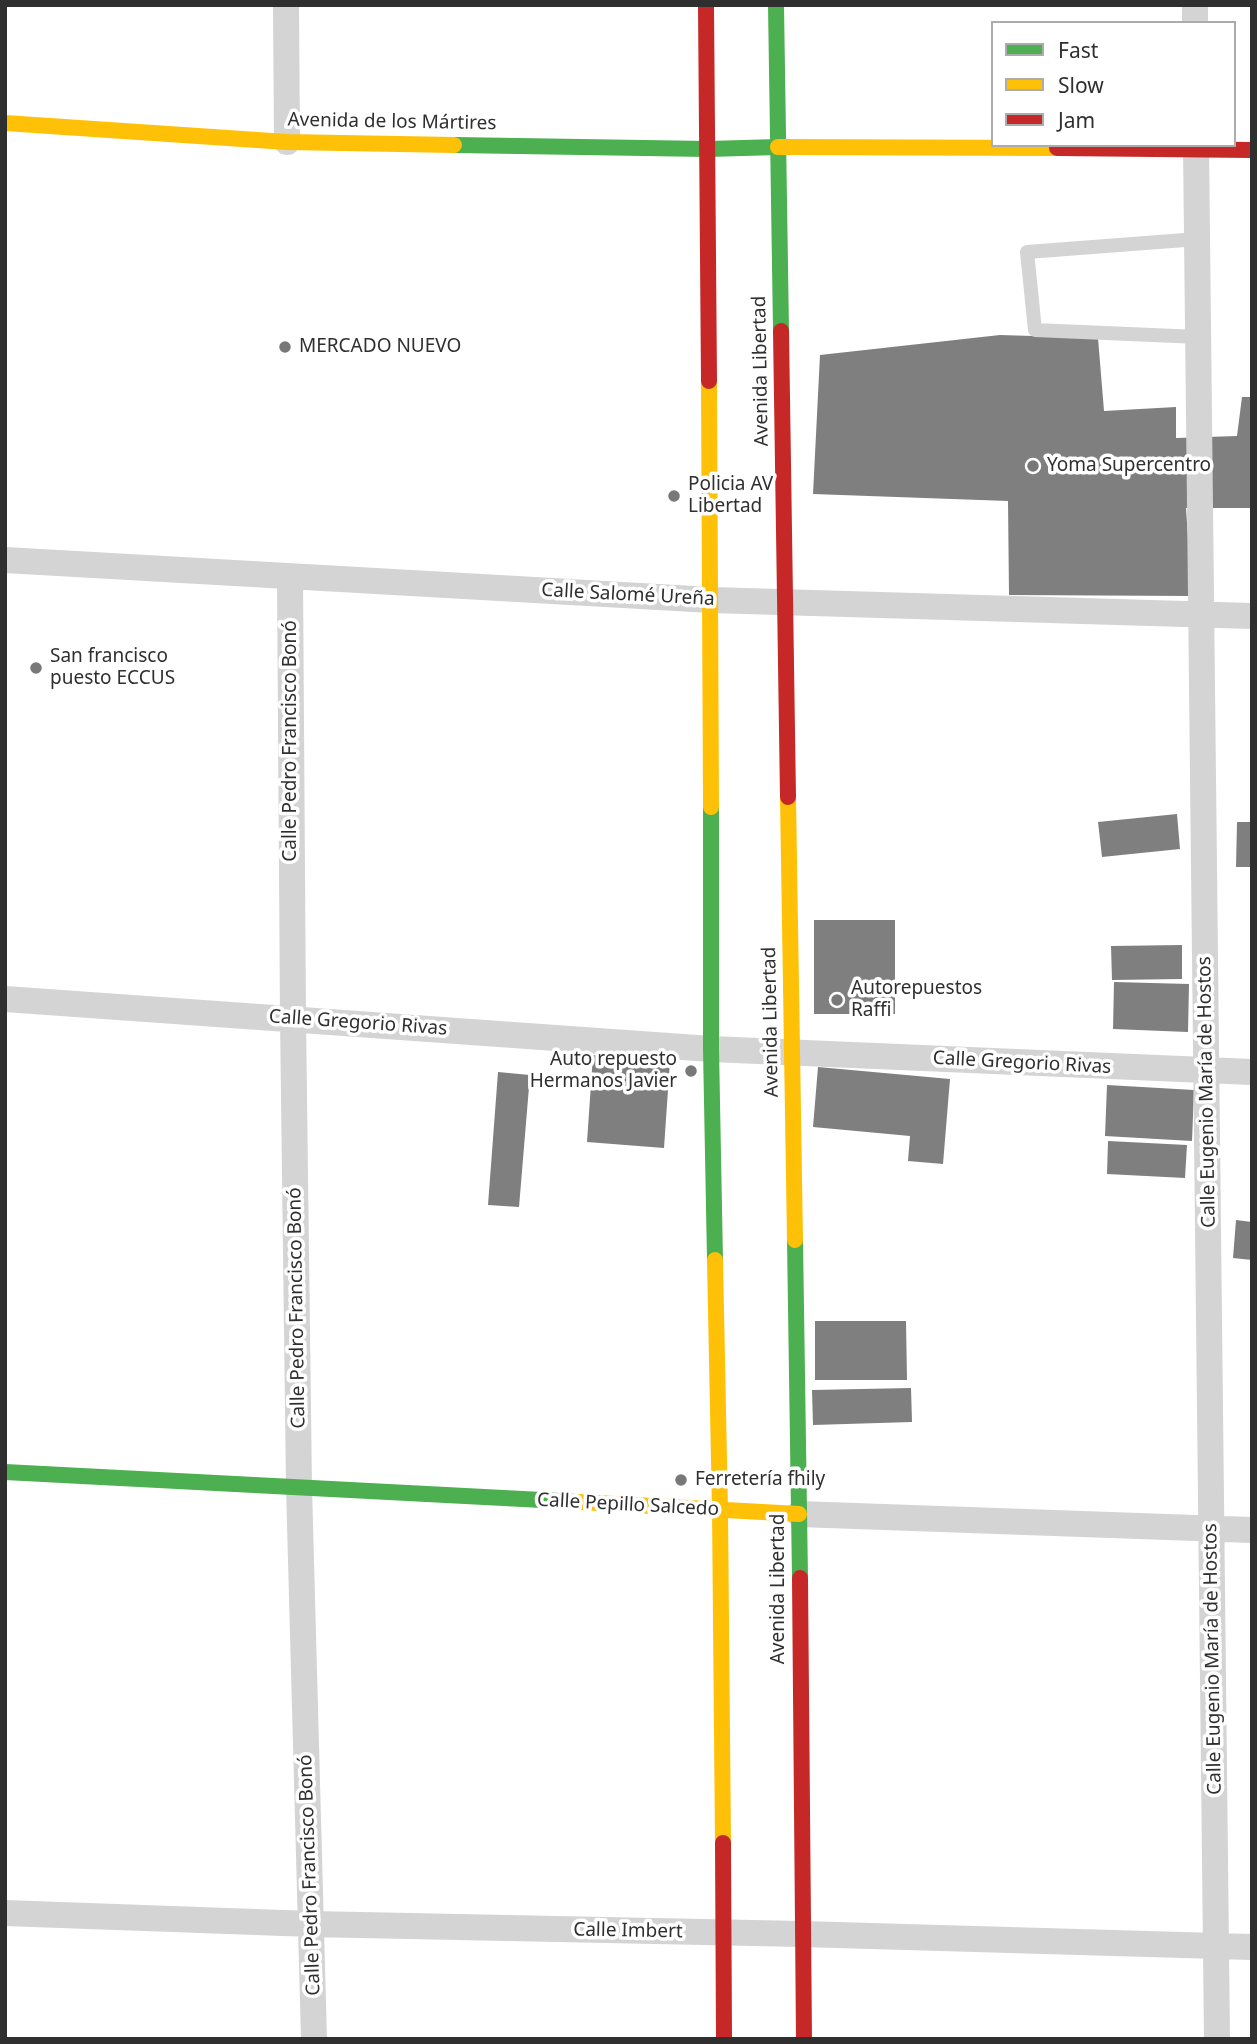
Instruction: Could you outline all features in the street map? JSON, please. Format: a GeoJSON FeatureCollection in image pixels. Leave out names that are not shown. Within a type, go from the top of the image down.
{"type":"FeatureCollection","features":[{"type":"Feature","properties":{"kind":"main road"},"geometry":{"type":"LineString","coordinates":[[706,5],[712,600],[711,1049],[720,1510],[724,2039]]}},
{"type":"Feature","properties":{"kind":"main road","name":"Avenida Libertad"},"geometry":{"type":"LineString","coordinates":[[776,5],[787,604],[804,2039]]}},
{"type":"Feature","properties":{"kind":"main road","name":"Avenida de los Mártires"},"geometry":{"type":"LineString","coordinates":[[5,123],[287,142],[708,149],[991,146]]}},
{"type":"Feature","properties":{"kind":"main road","name":"Avenida de los Mártires"},"geometry":{"type":"LineString","coordinates":[[1210,147],[1252,150]]}},
{"type":"Feature","properties":{"kind":"main road","name":"Calle Pepillo Salcedo"},"geometry":{"type":"LineString","coordinates":[[5,1472],[799,1514]]}},
{"type":"Feature","properties":{"kind":"street"},"geometry":{"type":"LineString","coordinates":[[286,5],[287,142]]}},
{"type":"Feature","properties":{"kind":"street","name":"Calle Eugenio María de Hostos"},"geometry":{"type":"LineString","coordinates":[[1196,147],[1217,2039]]}},
{"type":"Feature","properties":{"kind":"street","name":"Calle Salomé Ureña"},"geometry":{"type":"LineString","coordinates":[[5,560],[787,604],[1252,617]]}},
{"type":"Feature","properties":{"kind":"street","name":"Calle Pedro Francisco Bonó"},"geometry":{"type":"LineString","coordinates":[[290,577],[299,1487],[314,2039]]}},
{"type":"Feature","properties":{"kind":"street","name":"Calle Gregorio Rivas"},"geometry":{"type":"LineString","coordinates":[[5,999],[711,1049],[1252,1072]]}},
{"type":"Feature","properties":{"kind":"street","name":"Calle Pepillo Salcedo"},"geometry":{"type":"LineString","coordinates":[[799,1514],[1252,1530]]}},
{"type":"Feature","properties":{"kind":"street","name":"Calle Imbert"},"geometry":{"type":"LineString","coordinates":[[5,1913],[311,1924],[1252,1947]]}},
{"type":"Feature","properties":{"kind":"lane"},"geometry":{"type":"LineString","coordinates":[[1198,239],[1027,252],[1035,330],[1199,337]]}},
{"type":"Feature","properties":{"kind":"building","name":"Yoma Supercentro"},"geometry":{"type":"Polygon","coordinates":[[[1000,335],[1098,338],[1104,411],[1176,407],[1176,438],[1237,436],[1242,397],[1252,397],[1252,508],[1186,508],[1192,596],[1009,595],[1008,501],[813,494],[820,355],[1000,335]]]}},
{"type":"Feature","properties":{"kind":"building"},"geometry":{"type":"Polygon","coordinates":[[[1177,814],[1180,849],[1102,857],[1098,822],[1177,814]]]}},
{"type":"Feature","properties":{"kind":"building"},"geometry":{"type":"Polygon","coordinates":[[[1237,822],[1252,822],[1252,867],[1236,867],[1237,822]]]}},
{"type":"Feature","properties":{"kind":"building"},"geometry":{"type":"Polygon","coordinates":[[[814,920],[895,920],[895,1014],[814,1014],[814,920]]]}},
{"type":"Feature","properties":{"kind":"building"},"geometry":{"type":"Polygon","coordinates":[[[1182,945],[1182,979],[1112,980],[1111,946],[1182,945]]]}},
{"type":"Feature","properties":{"kind":"building"},"geometry":{"type":"Polygon","coordinates":[[[1114,982],[1189,984],[1188,1032],[1113,1029],[1114,982]]]}},
{"type":"Feature","properties":{"kind":"building"},"geometry":{"type":"Polygon","coordinates":[[[593,1055],[670,1061],[664,1148],[587,1142],[593,1055]]]}},
{"type":"Feature","properties":{"kind":"building"},"geometry":{"type":"Polygon","coordinates":[[[818,1067],[950,1079],[943,1164],[908,1161],[910,1136],[813,1127],[818,1067]]]}},
{"type":"Feature","properties":{"kind":"building"},"geometry":{"type":"Polygon","coordinates":[[[498,1072],[530,1075],[519,1207],[488,1205],[498,1072]]]}},
{"type":"Feature","properties":{"kind":"building"},"geometry":{"type":"Polygon","coordinates":[[[1107,1085],[1194,1090],[1192,1141],[1105,1136],[1107,1085]]]}},
{"type":"Feature","properties":{"kind":"building"},"geometry":{"type":"Polygon","coordinates":[[[1108,1141],[1187,1145],[1185,1178],[1107,1174],[1108,1141]]]}},
{"type":"Feature","properties":{"kind":"building"},"geometry":{"type":"Polygon","coordinates":[[[1236,1220],[1252,1222],[1252,1260],[1233,1258],[1236,1220]]]}},
{"type":"Feature","properties":{"kind":"building"},"geometry":{"type":"Polygon","coordinates":[[[815,1321],[906,1321],[907,1380],[815,1380],[815,1321]]]}},
{"type":"Feature","properties":{"kind":"building"},"geometry":{"type":"Polygon","coordinates":[[[911,1388],[912,1422],[813,1425],[812,1390],[911,1388]]]}},
{"type":"Feature","properties":{"kind":"traffic: fast"},"geometry":{"type":"LineString","coordinates":[[776,5],[781,331]]}},
{"type":"Feature","properties":{"kind":"traffic: fast"},"geometry":{"type":"LineString","coordinates":[[454,145],[708,149],[778,147]]}},
{"type":"Feature","properties":{"kind":"traffic: fast"},"geometry":{"type":"LineString","coordinates":[[711,807],[711,1049],[715,1260]]}},
{"type":"Feature","properties":{"kind":"traffic: fast"},"geometry":{"type":"LineString","coordinates":[[795,1240],[800,1578]]}},
{"type":"Feature","properties":{"kind":"traffic: fast"},"geometry":{"type":"LineString","coordinates":[[5,1472],[561,1501]]}},
{"type":"Feature","properties":{"kind":"traffic: slow"},"geometry":{"type":"LineString","coordinates":[[5,123],[287,142],[454,145]]}},
{"type":"Feature","properties":{"kind":"traffic: slow"},"geometry":{"type":"LineString","coordinates":[[778,147],[1057,148]]}},
{"type":"Feature","properties":{"kind":"traffic: slow"},"geometry":{"type":"LineString","coordinates":[[709,381],[711,807]]}},
{"type":"Feature","properties":{"kind":"traffic: slow"},"geometry":{"type":"LineString","coordinates":[[788,797],[795,1240]]}},
{"type":"Feature","properties":{"kind":"traffic: slow"},"geometry":{"type":"LineString","coordinates":[[715,1260],[723,1843]]}},
{"type":"Feature","properties":{"kind":"traffic: slow"},"geometry":{"type":"LineString","coordinates":[[561,1501],[799,1514]]}},
{"type":"Feature","properties":{"kind":"traffic: jam"},"geometry":{"type":"LineString","coordinates":[[706,5],[709,381]]}},
{"type":"Feature","properties":{"kind":"traffic: jam"},"geometry":{"type":"LineString","coordinates":[[1057,148],[1252,150]]}},
{"type":"Feature","properties":{"kind":"traffic: jam"},"geometry":{"type":"LineString","coordinates":[[781,331],[788,797]]}},
{"type":"Feature","properties":{"kind":"traffic: jam"},"geometry":{"type":"LineString","coordinates":[[800,1578],[804,2039]]}},
{"type":"Feature","properties":{"kind":"traffic: jam"},"geometry":{"type":"LineString","coordinates":[[723,1843],[724,2039]]}},
{"type":"Feature","properties":{"kind":"place","name":"MERCADO NUEVO"},"geometry":{"type":"Point","coordinates":[285,347]}},
{"type":"Feature","properties":{"kind":"place","name":"Yoma Supercentro"},"geometry":{"type":"Point","coordinates":[1033,466]}},
{"type":"Feature","properties":{"kind":"place","name":"Policia AV Libertad"},"geometry":{"type":"Point","coordinates":[674,496]}},
{"type":"Feature","properties":{"kind":"place","name":"San francisco puesto ECCUS"},"geometry":{"type":"Point","coordinates":[36,668]}},
{"type":"Feature","properties":{"kind":"place","name":"Autorepuestos Raffi"},"geometry":{"type":"Point","coordinates":[837,1000]}},
{"type":"Feature","properties":{"kind":"place","name":"Auto repuesto Hermanos Javier"},"geometry":{"type":"Point","coordinates":[691,1071]}},
{"type":"Feature","properties":{"kind":"place","name":"Ferretería fhily"},"geometry":{"type":"Point","coordinates":[681,1480]}}]}
